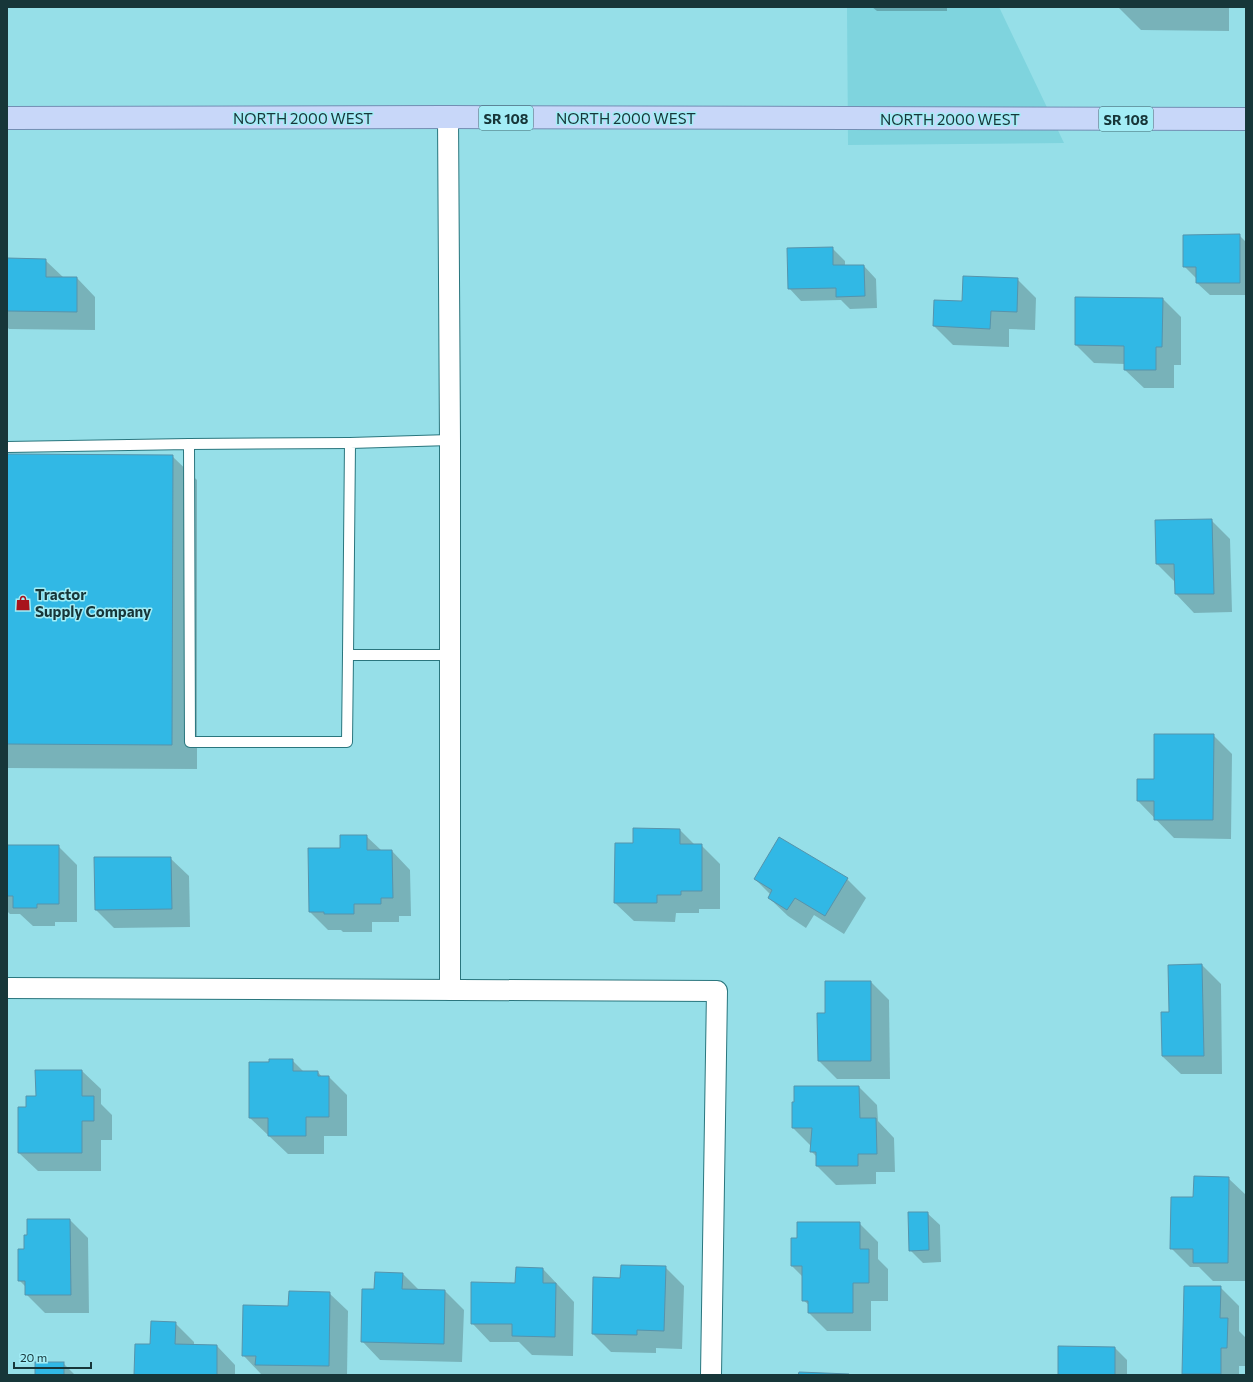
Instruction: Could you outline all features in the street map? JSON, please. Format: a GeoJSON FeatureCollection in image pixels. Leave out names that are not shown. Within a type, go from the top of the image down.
{"type":"FeatureCollection","features":[{"type":"Feature","properties":{"kind":"main road","name":"NORTH 2000 WEST"},"geometry":{"type":"LineString","coordinates":[[7,118],[448,117],[1246,119]]}},
{"type":"Feature","properties":{"kind":"street"},"geometry":{"type":"LineString","coordinates":[[448,117],[450,440],[450,990]]}},
{"type":"Feature","properties":{"kind":"street"},"geometry":{"type":"LineString","coordinates":[[7,988],[717,991],[711,1375]]}},
{"type":"Feature","properties":{"kind":"lane"},"geometry":{"type":"LineString","coordinates":[[7,447],[350,443],[450,440]]}},
{"type":"Feature","properties":{"kind":"lane"},"geometry":{"type":"LineString","coordinates":[[189,444],[190,742],[347,742],[350,443]]}},
{"type":"Feature","properties":{"kind":"lane"},"geometry":{"type":"LineString","coordinates":[[348,655],[450,655]]}},
{"type":"Feature","properties":{"kind":"shaded area"},"geometry":{"type":"Polygon","coordinates":[[[847,7],[999,7],[1064,143],[848,145],[847,7]]]}},
{"type":"Feature","properties":{"kind":"building"},"geometry":{"type":"Polygon","coordinates":[[[1240,234],[1240,283],[1196,283],[1196,267],[1183,267],[1183,235],[1240,234]]]}},
{"type":"Feature","properties":{"kind":"building"},"geometry":{"type":"Polygon","coordinates":[[[833,247],[833,265],[864,265],[865,296],[836,297],[836,288],[788,289],[787,248],[833,247]]]}},
{"type":"Feature","properties":{"kind":"building"},"geometry":{"type":"Polygon","coordinates":[[[7,258],[46,259],[46,277],[77,277],[77,312],[7,311],[7,258]]]}},
{"type":"Feature","properties":{"kind":"building"},"geometry":{"type":"Polygon","coordinates":[[[963,276],[1018,278],[1017,312],[991,311],[990,329],[933,326],[934,300],[962,301],[963,276]]]}},
{"type":"Feature","properties":{"kind":"building"},"geometry":{"type":"Polygon","coordinates":[[[1075,297],[1163,298],[1162,347],[1156,347],[1156,370],[1124,370],[1124,346],[1075,345],[1075,297]]]}},
{"type":"Feature","properties":{"kind":"building"},"geometry":{"type":"Polygon","coordinates":[[[7,454],[173,455],[172,745],[7,744],[7,454]]]}},
{"type":"Feature","properties":{"kind":"building"},"geometry":{"type":"Polygon","coordinates":[[[1212,519],[1214,594],[1175,594],[1174,564],[1156,564],[1155,520],[1212,519]]]}},
{"type":"Feature","properties":{"kind":"building"},"geometry":{"type":"Polygon","coordinates":[[[1154,734],[1214,734],[1213,820],[1154,820],[1154,801],[1137,801],[1137,779],[1154,779],[1154,734]]]}},
{"type":"Feature","properties":{"kind":"building"},"geometry":{"type":"Polygon","coordinates":[[[633,828],[680,829],[680,844],[702,844],[702,891],[681,891],[681,895],[657,895],[657,903],[614,903],[615,843],[633,843],[633,828]]]}},
{"type":"Feature","properties":{"kind":"building"},"geometry":{"type":"Polygon","coordinates":[[[340,835],[367,835],[367,850],[392,850],[393,898],[381,898],[381,904],[354,904],[354,914],[324,914],[324,912],[309,912],[308,848],[340,848],[340,835]]]}},
{"type":"Feature","properties":{"kind":"building"},"geometry":{"type":"Polygon","coordinates":[[[779,837],[848,878],[825,916],[795,898],[787,910],[768,898],[772,890],[754,879],[779,837]]]}},
{"type":"Feature","properties":{"kind":"building"},"geometry":{"type":"Polygon","coordinates":[[[7,845],[59,845],[59,904],[37,904],[37,908],[13,908],[13,896],[7,896],[7,845]]]}},
{"type":"Feature","properties":{"kind":"building"},"geometry":{"type":"Polygon","coordinates":[[[94,857],[171,857],[172,909],[95,910],[94,857]]]}},
{"type":"Feature","properties":{"kind":"building"},"geometry":{"type":"Polygon","coordinates":[[[1202,964],[1204,1056],[1162,1056],[1161,1012],[1169,1012],[1168,965],[1202,964]]]}},
{"type":"Feature","properties":{"kind":"building"},"geometry":{"type":"Polygon","coordinates":[[[825,981],[871,981],[871,1061],[818,1061],[817,1013],[825,1013],[825,981]]]}},
{"type":"Feature","properties":{"kind":"building"},"geometry":{"type":"Polygon","coordinates":[[[269,1059],[293,1059],[293,1071],[318,1071],[318,1076],[329,1076],[329,1117],[306,1117],[306,1136],[268,1136],[268,1118],[249,1118],[249,1062],[269,1062],[269,1059]]]}},
{"type":"Feature","properties":{"kind":"building"},"geometry":{"type":"Polygon","coordinates":[[[35,1070],[82,1070],[82,1096],[94,1096],[94,1121],[82,1121],[82,1153],[18,1153],[18,1107],[26,1107],[26,1096],[36,1096],[35,1070]]]}},
{"type":"Feature","properties":{"kind":"building"},"geometry":{"type":"Polygon","coordinates":[[[794,1086],[859,1086],[860,1118],[876,1118],[877,1154],[858,1154],[858,1166],[816,1166],[816,1152],[810,1152],[812,1128],[792,1128],[792,1102],[794,1102],[794,1086]]]}},
{"type":"Feature","properties":{"kind":"building"},"geometry":{"type":"Polygon","coordinates":[[[1194,1176],[1229,1177],[1228,1263],[1193,1263],[1193,1249],[1170,1249],[1171,1197],[1193,1197],[1194,1176]]]}},
{"type":"Feature","properties":{"kind":"building"},"geometry":{"type":"Polygon","coordinates":[[[908,1212],[928,1212],[929,1250],[909,1251],[908,1212]]]}},
{"type":"Feature","properties":{"kind":"building"},"geometry":{"type":"Polygon","coordinates":[[[27,1219],[70,1219],[71,1295],[25,1295],[25,1281],[18,1281],[18,1249],[24,1249],[24,1235],[27,1235],[27,1219]]]}},
{"type":"Feature","properties":{"kind":"building"},"geometry":{"type":"Polygon","coordinates":[[[797,1222],[860,1222],[860,1249],[869,1249],[869,1283],[853,1283],[853,1313],[808,1313],[808,1301],[802,1301],[802,1266],[791,1266],[791,1238],[797,1238],[797,1222]]]}},
{"type":"Feature","properties":{"kind":"building"},"geometry":{"type":"Polygon","coordinates":[[[621,1265],[666,1266],[664,1331],[637,1330],[637,1335],[592,1334],[593,1277],[620,1278],[621,1265]]]}},
{"type":"Feature","properties":{"kind":"building"},"geometry":{"type":"Polygon","coordinates":[[[516,1267],[543,1268],[543,1283],[556,1283],[555,1337],[512,1336],[512,1324],[471,1324],[471,1282],[515,1283],[516,1267]]]}},
{"type":"Feature","properties":{"kind":"building"},"geometry":{"type":"Polygon","coordinates":[[[375,1272],[403,1273],[402,1289],[445,1290],[444,1344],[361,1342],[362,1289],[374,1289],[375,1272]]]}},
{"type":"Feature","properties":{"kind":"building"},"geometry":{"type":"Polygon","coordinates":[[[1184,1286],[1221,1286],[1220,1318],[1228,1318],[1227,1348],[1221,1348],[1221,1374],[1182,1374],[1184,1286]]]}},
{"type":"Feature","properties":{"kind":"building"},"geometry":{"type":"Polygon","coordinates":[[[289,1291],[330,1292],[329,1366],[255,1365],[256,1356],[242,1356],[243,1305],[288,1306],[289,1291]]]}},
{"type":"Feature","properties":{"kind":"building"},"geometry":{"type":"Polygon","coordinates":[[[151,1321],[176,1322],[175,1344],[217,1345],[217,1375],[134,1375],[135,1344],[150,1344],[151,1321]]]}},
{"type":"Feature","properties":{"kind":"building"},"geometry":{"type":"Polygon","coordinates":[[[1058,1346],[1115,1347],[1115,1375],[1058,1375],[1058,1346]]]}},
{"type":"Feature","properties":{"kind":"building"},"geometry":{"type":"Polygon","coordinates":[[[35,1362],[64,1362],[64,1375],[35,1375],[35,1362]]]}},
{"type":"Feature","properties":{"kind":"building"},"geometry":{"type":"Polygon","coordinates":[[[799,1372],[849,1374],[849,1375],[798,1375],[799,1372]]]}},
{"type":"Feature","properties":{"kind":"place","name":"Tractor Supply Company"},"geometry":{"type":"Point","coordinates":[23,603]}}]}
